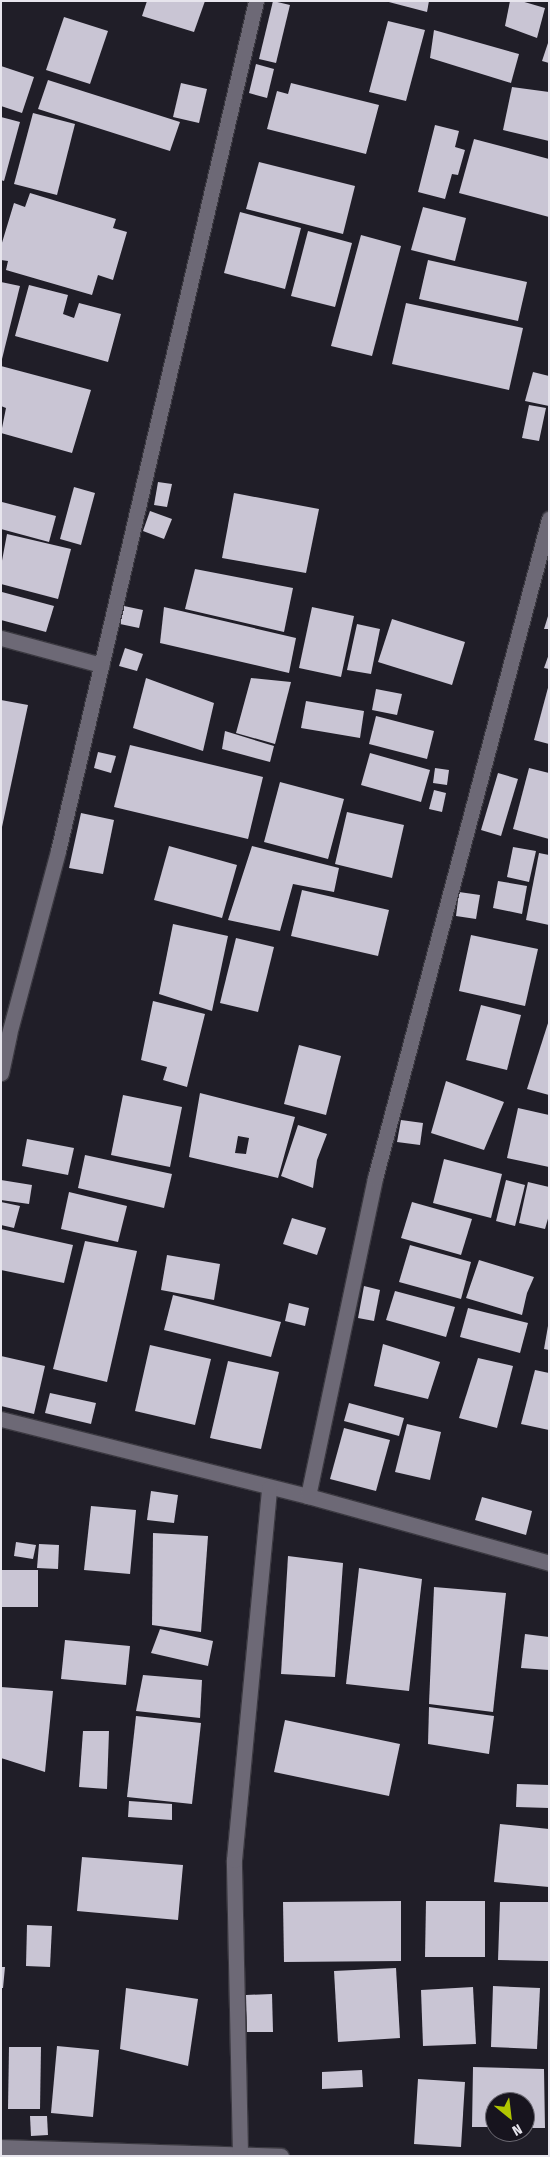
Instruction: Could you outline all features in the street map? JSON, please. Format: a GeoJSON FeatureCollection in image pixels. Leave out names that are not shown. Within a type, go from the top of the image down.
{"type":"FeatureCollection","features":[{"type":"Feature","properties":{"kind":"street"},"geometry":{"type":"LineString","coordinates":[[1,1073],[5,1033],[58,851],[256,1]]}},
{"type":"Feature","properties":{"kind":"street"},"geometry":{"type":"LineString","coordinates":[[308,1496],[375,1178],[549,519]]}},
{"type":"Feature","properties":{"kind":"street"},"geometry":{"type":"LineString","coordinates":[[1,638],[101,665]]}},
{"type":"Feature","properties":{"kind":"street"},"geometry":{"type":"LineString","coordinates":[[1,1419],[269,1488],[308,1496],[549,1562]]}},
{"type":"Feature","properties":{"kind":"street"},"geometry":{"type":"LineString","coordinates":[[240,2153],[234,1860],[269,1488]]}},
{"type":"Feature","properties":{"kind":"street"},"geometry":{"type":"LineString","coordinates":[[1,2146],[240,2153],[281,2156]]}},
{"type":"Feature","properties":{"kind":"building"},"geometry":{"type":"Polygon","coordinates":[[[147,1],[205,1],[194,32],[142,16],[147,1]]]}},
{"type":"Feature","properties":{"kind":"building"},"geometry":{"type":"Polygon","coordinates":[[[273,1],[290,5],[276,63],[259,59],[273,1]]]}},
{"type":"Feature","properties":{"kind":"building"},"geometry":{"type":"Polygon","coordinates":[[[385,1],[429,1],[427,12],[385,1]]]}},
{"type":"Feature","properties":{"kind":"building"},"geometry":{"type":"Polygon","coordinates":[[[510,1],[521,1],[545,8],[537,38],[505,26],[510,1]]]}},
{"type":"Feature","properties":{"kind":"building"},"geometry":{"type":"Polygon","coordinates":[[[64,17],[108,31],[90,84],[46,70],[64,17]]]}},
{"type":"Feature","properties":{"kind":"building"},"geometry":{"type":"Polygon","coordinates":[[[388,21],[425,30],[406,101],[369,92],[388,21]]]}},
{"type":"Feature","properties":{"kind":"building"},"geometry":{"type":"Polygon","coordinates":[[[434,30],[519,54],[511,83],[430,58],[434,30]]]}},
{"type":"Feature","properties":{"kind":"building"},"geometry":{"type":"Polygon","coordinates":[[[549,43],[549,63],[542,61],[549,43]]]}},
{"type":"Feature","properties":{"kind":"building"},"geometry":{"type":"Polygon","coordinates":[[[256,64],[274,69],[267,98],[249,93],[256,64]]]}},
{"type":"Feature","properties":{"kind":"building"},"geometry":{"type":"Polygon","coordinates":[[[1,66],[34,77],[22,113],[1,106],[1,66]]]}},
{"type":"Feature","properties":{"kind":"building"},"geometry":{"type":"Polygon","coordinates":[[[48,80],[180,122],[170,151],[38,109],[48,80]]]}},
{"type":"Feature","properties":{"kind":"building"},"geometry":{"type":"Polygon","coordinates":[[[181,83],[207,89],[199,123],[173,117],[181,83]]]}},
{"type":"Feature","properties":{"kind":"building"},"geometry":{"type":"Polygon","coordinates":[[[291,83],[379,105],[366,154],[267,129],[277,91],[288,94],[291,83]]]}},
{"type":"Feature","properties":{"kind":"building"},"geometry":{"type":"Polygon","coordinates":[[[512,87],[549,92],[549,141],[503,130],[512,87]]]}},
{"type":"Feature","properties":{"kind":"building"},"geometry":{"type":"Polygon","coordinates":[[[33,113],[75,124],[57,195],[14,184],[33,113]]]}},
{"type":"Feature","properties":{"kind":"building"},"geometry":{"type":"Polygon","coordinates":[[[1,117],[20,122],[4,181],[1,180],[1,117]]]}},
{"type":"Feature","properties":{"kind":"building"},"geometry":{"type":"Polygon","coordinates":[[[435,125],[459,131],[455,147],[465,150],[458,175],[452,174],[445,199],[418,192],[435,125]]]}},
{"type":"Feature","properties":{"kind":"building"},"geometry":{"type":"Polygon","coordinates":[[[474,139],[549,159],[549,217],[459,193],[474,139]]]}},
{"type":"Feature","properties":{"kind":"building"},"geometry":{"type":"Polygon","coordinates":[[[259,162],[355,186],[343,234],[246,209],[259,162]]]}},
{"type":"Feature","properties":{"kind":"building"},"geometry":{"type":"Polygon","coordinates":[[[30,193],[116,219],[113,228],[127,232],[113,280],[98,275],[92,295],[6,270],[8,261],[1,260],[1,246],[14,203],[25,207],[30,193]]]}},
{"type":"Feature","properties":{"kind":"building"},"geometry":{"type":"Polygon","coordinates":[[[423,207],[466,218],[455,261],[411,250],[423,207]]]}},
{"type":"Feature","properties":{"kind":"building"},"geometry":{"type":"Polygon","coordinates":[[[240,212],[301,228],[285,289],[224,273],[240,212]]]}},
{"type":"Feature","properties":{"kind":"building"},"geometry":{"type":"Polygon","coordinates":[[[308,231],[352,243],[335,307],[291,296],[308,231]]]}},
{"type":"Feature","properties":{"kind":"building"},"geometry":{"type":"Polygon","coordinates":[[[361,235],[401,246],[372,356],[331,346],[361,235]]]}},
{"type":"Feature","properties":{"kind":"building"},"geometry":{"type":"Polygon","coordinates":[[[428,260],[527,282],[518,321],[419,299],[428,260]]]}},
{"type":"Feature","properties":{"kind":"building"},"geometry":{"type":"Polygon","coordinates":[[[1,282],[20,286],[2,359],[1,358],[1,282]]]}},
{"type":"Feature","properties":{"kind":"building"},"geometry":{"type":"Polygon","coordinates":[[[29,285],[68,295],[63,314],[74,318],[79,303],[121,314],[108,362],[15,336],[29,285]]]}},
{"type":"Feature","properties":{"kind":"building"},"geometry":{"type":"Polygon","coordinates":[[[406,303],[523,328],[509,390],[392,364],[406,303]]]}},
{"type":"Feature","properties":{"kind":"building"},"geometry":{"type":"Polygon","coordinates":[[[1,366],[91,390],[72,453],[1,433],[6,408],[1,406],[1,366]]]}},
{"type":"Feature","properties":{"kind":"building"},"geometry":{"type":"Polygon","coordinates":[[[533,372],[549,376],[549,406],[525,401],[533,372]]]}},
{"type":"Feature","properties":{"kind":"building"},"geometry":{"type":"Polygon","coordinates":[[[529,405],[546,408],[539,441],[522,438],[529,405]]]}},
{"type":"Feature","properties":{"kind":"building"},"geometry":{"type":"Polygon","coordinates":[[[158,482],[172,484],[167,507],[154,505],[158,482]]]}},
{"type":"Feature","properties":{"kind":"building"},"geometry":{"type":"Polygon","coordinates":[[[74,487],[95,493],[81,545],[60,539],[74,487]]]}},
{"type":"Feature","properties":{"kind":"building"},"geometry":{"type":"Polygon","coordinates":[[[234,493],[319,509],[306,573],[222,558],[234,493]]]}},
{"type":"Feature","properties":{"kind":"building"},"geometry":{"type":"Polygon","coordinates":[[[2,502],[56,516],[49,542],[1,529],[2,502]]]}},
{"type":"Feature","properties":{"kind":"building"},"geometry":{"type":"Polygon","coordinates":[[[150,511],[172,519],[164,539],[143,531],[150,511]]]}},
{"type":"Feature","properties":{"kind":"building"},"geometry":{"type":"Polygon","coordinates":[[[7,534],[71,549],[58,599],[1,584],[1,566],[7,534]]]}},
{"type":"Feature","properties":{"kind":"building"},"geometry":{"type":"Polygon","coordinates":[[[195,569],[293,588],[284,632],[185,609],[195,569]]]}},
{"type":"Feature","properties":{"kind":"building"},"geometry":{"type":"Polygon","coordinates":[[[2,592],[54,606],[46,632],[1,620],[2,592]]]}},
{"type":"Feature","properties":{"kind":"building"},"geometry":{"type":"Polygon","coordinates":[[[124,606],[143,610],[139,628],[120,624],[124,606]]]}},
{"type":"Feature","properties":{"kind":"building"},"geometry":{"type":"Polygon","coordinates":[[[164,607],[296,638],[289,673],[160,643],[164,607]]]}},
{"type":"Feature","properties":{"kind":"building"},"geometry":{"type":"Polygon","coordinates":[[[312,607],[354,616],[341,677],[299,668],[312,607]]]}},
{"type":"Feature","properties":{"kind":"building"},"geometry":{"type":"Polygon","coordinates":[[[549,613],[549,629],[544,629],[549,613]]]}},
{"type":"Feature","properties":{"kind":"building"},"geometry":{"type":"Polygon","coordinates":[[[392,619],[465,642],[452,685],[378,662],[392,619]]]}},
{"type":"Feature","properties":{"kind":"building"},"geometry":{"type":"Polygon","coordinates":[[[357,624],[380,629],[371,674],[347,670],[357,624]]]}},
{"type":"Feature","properties":{"kind":"building"},"geometry":{"type":"Polygon","coordinates":[[[125,648],[143,654],[137,671],[119,666],[125,648]]]}},
{"type":"Feature","properties":{"kind":"building"},"geometry":{"type":"Polygon","coordinates":[[[549,654],[549,669],[544,668],[549,654]]]}},
{"type":"Feature","properties":{"kind":"building"},"geometry":{"type":"Polygon","coordinates":[[[146,678],[214,703],[203,751],[133,728],[146,678]]]}},
{"type":"Feature","properties":{"kind":"building"},"geometry":{"type":"Polygon","coordinates":[[[251,678],[291,682],[275,744],[236,733],[251,678]]]}},
{"type":"Feature","properties":{"kind":"building"},"geometry":{"type":"Polygon","coordinates":[[[549,684],[549,744],[534,740],[549,684]]]}},
{"type":"Feature","properties":{"kind":"building"},"geometry":{"type":"Polygon","coordinates":[[[376,689],[402,694],[397,715],[372,710],[376,689]]]}},
{"type":"Feature","properties":{"kind":"building"},"geometry":{"type":"Polygon","coordinates":[[[1,700],[28,705],[2,827],[1,827],[1,700]]]}},
{"type":"Feature","properties":{"kind":"building"},"geometry":{"type":"Polygon","coordinates":[[[306,701],[364,711],[360,738],[301,728],[306,701]]]}},
{"type":"Feature","properties":{"kind":"building"},"geometry":{"type":"Polygon","coordinates":[[[376,716],[434,731],[427,759],[369,744],[376,716]]]}},
{"type":"Feature","properties":{"kind":"building"},"geometry":{"type":"Polygon","coordinates":[[[225,731],[274,746],[270,762],[222,749],[225,731]]]}},
{"type":"Feature","properties":{"kind":"building"},"geometry":{"type":"Polygon","coordinates":[[[130,745],[263,777],[248,839],[114,807],[130,745]]]}},
{"type":"Feature","properties":{"kind":"building"},"geometry":{"type":"Polygon","coordinates":[[[98,752],[116,756],[111,773],[94,768],[98,752]]]}},
{"type":"Feature","properties":{"kind":"building"},"geometry":{"type":"Polygon","coordinates":[[[370,753],[430,770],[421,802],[361,785],[370,753]]]}},
{"type":"Feature","properties":{"kind":"building"},"geometry":{"type":"Polygon","coordinates":[[[435,768],[449,770],[447,785],[433,783],[435,768]]]}},
{"type":"Feature","properties":{"kind":"building"},"geometry":{"type":"Polygon","coordinates":[[[529,768],[549,773],[549,839],[513,829],[529,768]]]}},
{"type":"Feature","properties":{"kind":"building"},"geometry":{"type":"Polygon","coordinates":[[[498,773],[518,779],[501,836],[481,830],[498,773]]]}},
{"type":"Feature","properties":{"kind":"building"},"geometry":{"type":"Polygon","coordinates":[[[280,782],[344,799],[328,859],[264,842],[280,782]]]}},
{"type":"Feature","properties":{"kind":"building"},"geometry":{"type":"Polygon","coordinates":[[[434,790],[446,793],[442,812],[429,809],[434,790]]]}},
{"type":"Feature","properties":{"kind":"building"},"geometry":{"type":"Polygon","coordinates":[[[347,812],[404,825],[392,878],[335,864],[347,812]]]}},
{"type":"Feature","properties":{"kind":"building"},"geometry":{"type":"Polygon","coordinates":[[[81,813],[114,820],[103,874],[69,868],[81,813]]]}},
{"type":"Feature","properties":{"kind":"building"},"geometry":{"type":"Polygon","coordinates":[[[169,846],[237,865],[222,918],[154,900],[169,846]]]}},
{"type":"Feature","properties":{"kind":"building"},"geometry":{"type":"Polygon","coordinates":[[[252,846],[339,868],[334,892],[293,884],[280,931],[228,920],[252,846]]]}},
{"type":"Feature","properties":{"kind":"building"},"geometry":{"type":"Polygon","coordinates":[[[513,847],[536,851],[529,882],[507,877],[513,847]]]}},
{"type":"Feature","properties":{"kind":"building"},"geometry":{"type":"Polygon","coordinates":[[[539,853],[549,855],[549,925],[526,920],[539,853]]]}},
{"type":"Feature","properties":{"kind":"building"},"geometry":{"type":"Polygon","coordinates":[[[498,881],[527,886],[522,914],[493,908],[498,881]]]}},
{"type":"Feature","properties":{"kind":"building"},"geometry":{"type":"Polygon","coordinates":[[[302,890],[389,910],[378,956],[291,936],[302,890]]]}},
{"type":"Feature","properties":{"kind":"building"},"geometry":{"type":"Polygon","coordinates":[[[459,892],[480,895],[476,919],[456,916],[459,892]]]}},
{"type":"Feature","properties":{"kind":"building"},"geometry":{"type":"Polygon","coordinates":[[[173,924],[228,936],[212,1011],[159,994],[173,924]]]}},
{"type":"Feature","properties":{"kind":"building"},"geometry":{"type":"Polygon","coordinates":[[[471,935],[538,949],[525,1006],[459,991],[471,935]]]}},
{"type":"Feature","properties":{"kind":"building"},"geometry":{"type":"Polygon","coordinates":[[[236,938],[274,947],[258,1012],[220,1003],[236,938]]]}},
{"type":"Feature","properties":{"kind":"building"},"geometry":{"type":"Polygon","coordinates":[[[153,1001],[205,1014],[187,1087],[163,1080],[167,1067],[141,1060],[153,1001]]]}},
{"type":"Feature","properties":{"kind":"building"},"geometry":{"type":"Polygon","coordinates":[[[481,1005],[521,1015],[507,1070],[466,1060],[481,1005]]]}},
{"type":"Feature","properties":{"kind":"building"},"geometry":{"type":"Polygon","coordinates":[[[549,1020],[549,1095],[527,1089],[549,1020]]]}},
{"type":"Feature","properties":{"kind":"building"},"geometry":{"type":"Polygon","coordinates":[[[299,1045],[341,1056],[326,1115],[284,1104],[299,1045]]]}},
{"type":"Feature","properties":{"kind":"building"},"geometry":{"type":"Polygon","coordinates":[[[446,1081],[504,1102],[484,1150],[431,1133],[446,1081]]]}},
{"type":"Feature","properties":{"kind":"building"},"geometry":{"type":"Polygon","coordinates":[[[200,1093],[295,1117],[278,1178],[189,1157],[200,1093]],[[238,1136],[235,1153],[246,1154],[249,1138],[238,1136]]]}},
{"type":"Feature","properties":{"kind":"building"},"geometry":{"type":"Polygon","coordinates":[[[123,1095],[182,1107],[170,1167],[111,1155],[123,1095]]]}},
{"type":"Feature","properties":{"kind":"building"},"geometry":{"type":"Polygon","coordinates":[[[518,1108],[549,1115],[549,1167],[507,1158],[518,1108]]]}},
{"type":"Feature","properties":{"kind":"building"},"geometry":{"type":"Polygon","coordinates":[[[401,1120],[423,1123],[420,1145],[397,1142],[401,1120]]]}},
{"type":"Feature","properties":{"kind":"building"},"geometry":{"type":"Polygon","coordinates":[[[298,1125],[327,1134],[317,1160],[313,1188],[281,1176],[298,1125]]]}},
{"type":"Feature","properties":{"kind":"building"},"geometry":{"type":"Polygon","coordinates":[[[27,1139],[74,1148],[68,1175],[22,1166],[27,1139]]]}},
{"type":"Feature","properties":{"kind":"building"},"geometry":{"type":"Polygon","coordinates":[[[85,1155],[172,1174],[164,1208],[78,1188],[85,1155]]]}},
{"type":"Feature","properties":{"kind":"building"},"geometry":{"type":"Polygon","coordinates":[[[444,1159],[502,1174],[491,1218],[433,1203],[444,1159]]]}},
{"type":"Feature","properties":{"kind":"building"},"geometry":{"type":"Polygon","coordinates":[[[1,1180],[32,1185],[29,1204],[1,1200],[1,1180]]]}},
{"type":"Feature","properties":{"kind":"building"},"geometry":{"type":"Polygon","coordinates":[[[506,1180],[525,1185],[515,1226],[496,1221],[506,1180]]]}},
{"type":"Feature","properties":{"kind":"building"},"geometry":{"type":"Polygon","coordinates":[[[528,1182],[549,1187],[549,1215],[545,1229],[519,1223],[528,1182]]]}},
{"type":"Feature","properties":{"kind":"building"},"geometry":{"type":"Polygon","coordinates":[[[69,1192],[127,1206],[118,1242],[61,1229],[69,1192]]]}},
{"type":"Feature","properties":{"kind":"building"},"geometry":{"type":"Polygon","coordinates":[[[1,1202],[20,1206],[14,1228],[1,1225],[1,1202]]]}},
{"type":"Feature","properties":{"kind":"building"},"geometry":{"type":"Polygon","coordinates":[[[412,1202],[472,1219],[461,1255],[401,1238],[412,1202]]]}},
{"type":"Feature","properties":{"kind":"building"},"geometry":{"type":"Polygon","coordinates":[[[292,1218],[326,1228],[317,1255],[283,1244],[292,1218]]]}},
{"type":"Feature","properties":{"kind":"building"},"geometry":{"type":"Polygon","coordinates":[[[1,1229],[73,1245],[64,1283],[1,1270],[1,1229]]]}},
{"type":"Feature","properties":{"kind":"building"},"geometry":{"type":"Polygon","coordinates":[[[85,1241],[137,1251],[107,1382],[53,1369],[85,1241]]]}},
{"type":"Feature","properties":{"kind":"building"},"geometry":{"type":"Polygon","coordinates":[[[410,1245],[471,1262],[461,1299],[399,1282],[410,1245]]]}},
{"type":"Feature","properties":{"kind":"building"},"geometry":{"type":"Polygon","coordinates":[[[167,1255],[220,1264],[214,1300],[161,1290],[167,1255]]]}},
{"type":"Feature","properties":{"kind":"building"},"geometry":{"type":"Polygon","coordinates":[[[479,1260],[534,1277],[527,1293],[522,1315],[466,1298],[479,1260]]]}},
{"type":"Feature","properties":{"kind":"building"},"geometry":{"type":"Polygon","coordinates":[[[364,1286],[380,1290],[374,1321],[358,1318],[364,1286]]]}},
{"type":"Feature","properties":{"kind":"building"},"geometry":{"type":"Polygon","coordinates":[[[395,1291],[455,1307],[446,1337],[386,1320],[395,1291]]]}},
{"type":"Feature","properties":{"kind":"building"},"geometry":{"type":"Polygon","coordinates":[[[173,1295],[281,1322],[271,1357],[164,1330],[173,1295]]]}},
{"type":"Feature","properties":{"kind":"building"},"geometry":{"type":"Polygon","coordinates":[[[289,1303],[309,1308],[305,1326],[285,1321],[289,1303]]]}},
{"type":"Feature","properties":{"kind":"building"},"geometry":{"type":"Polygon","coordinates":[[[468,1308],[528,1323],[520,1353],[460,1337],[468,1308]]]}},
{"type":"Feature","properties":{"kind":"building"},"geometry":{"type":"Polygon","coordinates":[[[549,1327],[549,1350],[544,1349],[549,1327]]]}},
{"type":"Feature","properties":{"kind":"building"},"geometry":{"type":"Polygon","coordinates":[[[383,1344],[440,1362],[428,1399],[374,1386],[383,1344]]]}},
{"type":"Feature","properties":{"kind":"building"},"geometry":{"type":"Polygon","coordinates":[[[150,1345],[211,1359],[195,1425],[135,1411],[150,1345]]]}},
{"type":"Feature","properties":{"kind":"building"},"geometry":{"type":"Polygon","coordinates":[[[1,1356],[45,1366],[34,1414],[1,1406],[1,1356]]]}},
{"type":"Feature","properties":{"kind":"building"},"geometry":{"type":"Polygon","coordinates":[[[478,1358],[513,1366],[497,1428],[459,1418],[478,1358]]]}},
{"type":"Feature","properties":{"kind":"building"},"geometry":{"type":"Polygon","coordinates":[[[228,1361],[279,1372],[261,1449],[210,1438],[228,1361]]]}},
{"type":"Feature","properties":{"kind":"building"},"geometry":{"type":"Polygon","coordinates":[[[535,1370],[549,1373],[549,1430],[521,1424],[535,1370]]]}},
{"type":"Feature","properties":{"kind":"building"},"geometry":{"type":"Polygon","coordinates":[[[50,1393],[96,1403],[91,1424],[45,1413],[50,1393]]]}},
{"type":"Feature","properties":{"kind":"building"},"geometry":{"type":"Polygon","coordinates":[[[349,1403],[404,1418],[399,1436],[344,1421],[349,1403]]]}},
{"type":"Feature","properties":{"kind":"building"},"geometry":{"type":"Polygon","coordinates":[[[407,1424],[441,1432],[430,1480],[395,1472],[407,1424]]]}},
{"type":"Feature","properties":{"kind":"building"},"geometry":{"type":"Polygon","coordinates":[[[344,1428],[390,1440],[376,1491],[330,1479],[344,1428]]]}},
{"type":"Feature","properties":{"kind":"building"},"geometry":{"type":"Polygon","coordinates":[[[151,1491],[178,1495],[174,1523],[147,1520],[151,1491]]]}},
{"type":"Feature","properties":{"kind":"building"},"geometry":{"type":"Polygon","coordinates":[[[482,1497],[532,1511],[526,1535],[475,1520],[482,1497]]]}},
{"type":"Feature","properties":{"kind":"building"},"geometry":{"type":"Polygon","coordinates":[[[91,1506],[136,1510],[130,1574],[84,1570],[91,1506]]]}},
{"type":"Feature","properties":{"kind":"building"},"geometry":{"type":"Polygon","coordinates":[[[153,1533],[208,1536],[201,1632],[152,1625],[153,1533]]]}},
{"type":"Feature","properties":{"kind":"building"},"geometry":{"type":"Polygon","coordinates":[[[16,1542],[36,1545],[33,1559],[14,1556],[16,1542]]]}},
{"type":"Feature","properties":{"kind":"building"},"geometry":{"type":"Polygon","coordinates":[[[39,1544],[59,1545],[58,1569],[37,1568],[39,1544]]]}},
{"type":"Feature","properties":{"kind":"building"},"geometry":{"type":"Polygon","coordinates":[[[288,1556],[343,1563],[335,1677],[281,1674],[288,1556]]]}},
{"type":"Feature","properties":{"kind":"building"},"geometry":{"type":"Polygon","coordinates":[[[359,1568],[422,1579],[409,1691],[346,1684],[359,1568]]]}},
{"type":"Feature","properties":{"kind":"building"},"geometry":{"type":"Polygon","coordinates":[[[1,1570],[38,1570],[38,1607],[1,1607],[1,1570]]]}},
{"type":"Feature","properties":{"kind":"building"},"geometry":{"type":"Polygon","coordinates":[[[434,1587],[506,1593],[493,1712],[429,1704],[434,1587]]]}},
{"type":"Feature","properties":{"kind":"building"},"geometry":{"type":"Polygon","coordinates":[[[160,1629],[213,1641],[208,1666],[151,1653],[160,1629]]]}},
{"type":"Feature","properties":{"kind":"building"},"geometry":{"type":"Polygon","coordinates":[[[525,1634],[549,1637],[549,1670],[521,1668],[525,1634]]]}},
{"type":"Feature","properties":{"kind":"building"},"geometry":{"type":"Polygon","coordinates":[[[65,1640],[130,1646],[126,1685],[61,1679],[65,1640]]]}},
{"type":"Feature","properties":{"kind":"building"},"geometry":{"type":"Polygon","coordinates":[[[143,1675],[202,1680],[200,1718],[136,1711],[143,1675]]]}},
{"type":"Feature","properties":{"kind":"building"},"geometry":{"type":"Polygon","coordinates":[[[1,1687],[53,1691],[45,1772],[1,1758],[1,1687]]]}},
{"type":"Feature","properties":{"kind":"building"},"geometry":{"type":"Polygon","coordinates":[[[429,1707],[494,1716],[489,1754],[428,1744],[429,1707]]]}},
{"type":"Feature","properties":{"kind":"building"},"geometry":{"type":"Polygon","coordinates":[[[136,1716],[201,1723],[192,1804],[127,1797],[136,1716]]]}},
{"type":"Feature","properties":{"kind":"building"},"geometry":{"type":"Polygon","coordinates":[[[285,1720],[400,1744],[389,1796],[274,1772],[285,1720]]]}},
{"type":"Feature","properties":{"kind":"building"},"geometry":{"type":"Polygon","coordinates":[[[83,1731],[109,1731],[107,1789],[79,1787],[83,1731]]]}},
{"type":"Feature","properties":{"kind":"building"},"geometry":{"type":"Polygon","coordinates":[[[517,1784],[549,1785],[549,1808],[516,1807],[517,1784]]]}},
{"type":"Feature","properties":{"kind":"building"},"geometry":{"type":"Polygon","coordinates":[[[129,1801],[172,1804],[172,1820],[128,1817],[129,1801]]]}},
{"type":"Feature","properties":{"kind":"building"},"geometry":{"type":"Polygon","coordinates":[[[500,1824],[549,1829],[549,1887],[494,1882],[500,1824]]]}},
{"type":"Feature","properties":{"kind":"building"},"geometry":{"type":"Polygon","coordinates":[[[82,1857],[183,1865],[178,1920],[77,1911],[82,1857]]]}},
{"type":"Feature","properties":{"kind":"building"},"geometry":{"type":"Polygon","coordinates":[[[401,1901],[401,1961],[284,1962],[283,1902],[401,1901]]]}},
{"type":"Feature","properties":{"kind":"building"},"geometry":{"type":"Polygon","coordinates":[[[426,1901],[485,1901],[485,1957],[425,1957],[426,1901]]]}},
{"type":"Feature","properties":{"kind":"building"},"geometry":{"type":"Polygon","coordinates":[[[500,1902],[549,1902],[548,1961],[498,1960],[500,1902]]]}},
{"type":"Feature","properties":{"kind":"building"},"geometry":{"type":"Polygon","coordinates":[[[27,1925],[52,1926],[50,1967],[26,1966],[27,1925]]]}},
{"type":"Feature","properties":{"kind":"building"},"geometry":{"type":"Polygon","coordinates":[[[1,1967],[5,1967],[3,1988],[1,1988],[1,1967]]]}},
{"type":"Feature","properties":{"kind":"building"},"geometry":{"type":"Polygon","coordinates":[[[396,1968],[400,2038],[338,2042],[334,1971],[396,1968]]]}},
{"type":"Feature","properties":{"kind":"building"},"geometry":{"type":"Polygon","coordinates":[[[493,1986],[540,1988],[537,2049],[491,2047],[493,1986]]]}},
{"type":"Feature","properties":{"kind":"building"},"geometry":{"type":"Polygon","coordinates":[[[473,1987],[476,2044],[423,2046],[421,1990],[473,1987]]]}},
{"type":"Feature","properties":{"kind":"building"},"geometry":{"type":"Polygon","coordinates":[[[126,1988],[198,1999],[188,2066],[120,2049],[126,1988]]]}},
{"type":"Feature","properties":{"kind":"building"},"geometry":{"type":"Polygon","coordinates":[[[272,1994],[273,2032],[247,2032],[246,1995],[272,1994]]]}},
{"type":"Feature","properties":{"kind":"building"},"geometry":{"type":"Polygon","coordinates":[[[57,2046],[99,2050],[93,2117],[51,2113],[57,2046]]]}},
{"type":"Feature","properties":{"kind":"building"},"geometry":{"type":"Polygon","coordinates":[[[9,2047],[41,2047],[40,2109],[8,2109],[9,2047]]]}},
{"type":"Feature","properties":{"kind":"building"},"geometry":{"type":"Polygon","coordinates":[[[473,2067],[544,2069],[545,2128],[535,2128],[535,2092],[485,2092],[485,2127],[472,2127],[473,2067]]]}},
{"type":"Feature","properties":{"kind":"building"},"geometry":{"type":"Polygon","coordinates":[[[362,2070],[363,2087],[322,2089],[322,2072],[362,2070]]]}},
{"type":"Feature","properties":{"kind":"building"},"geometry":{"type":"Polygon","coordinates":[[[418,2079],[465,2082],[461,2147],[414,2144],[418,2079]]]}},
{"type":"Feature","properties":{"kind":"building"},"geometry":{"type":"Polygon","coordinates":[[[30,2116],[47,2116],[48,2135],[31,2136],[30,2116]]]}}]}
